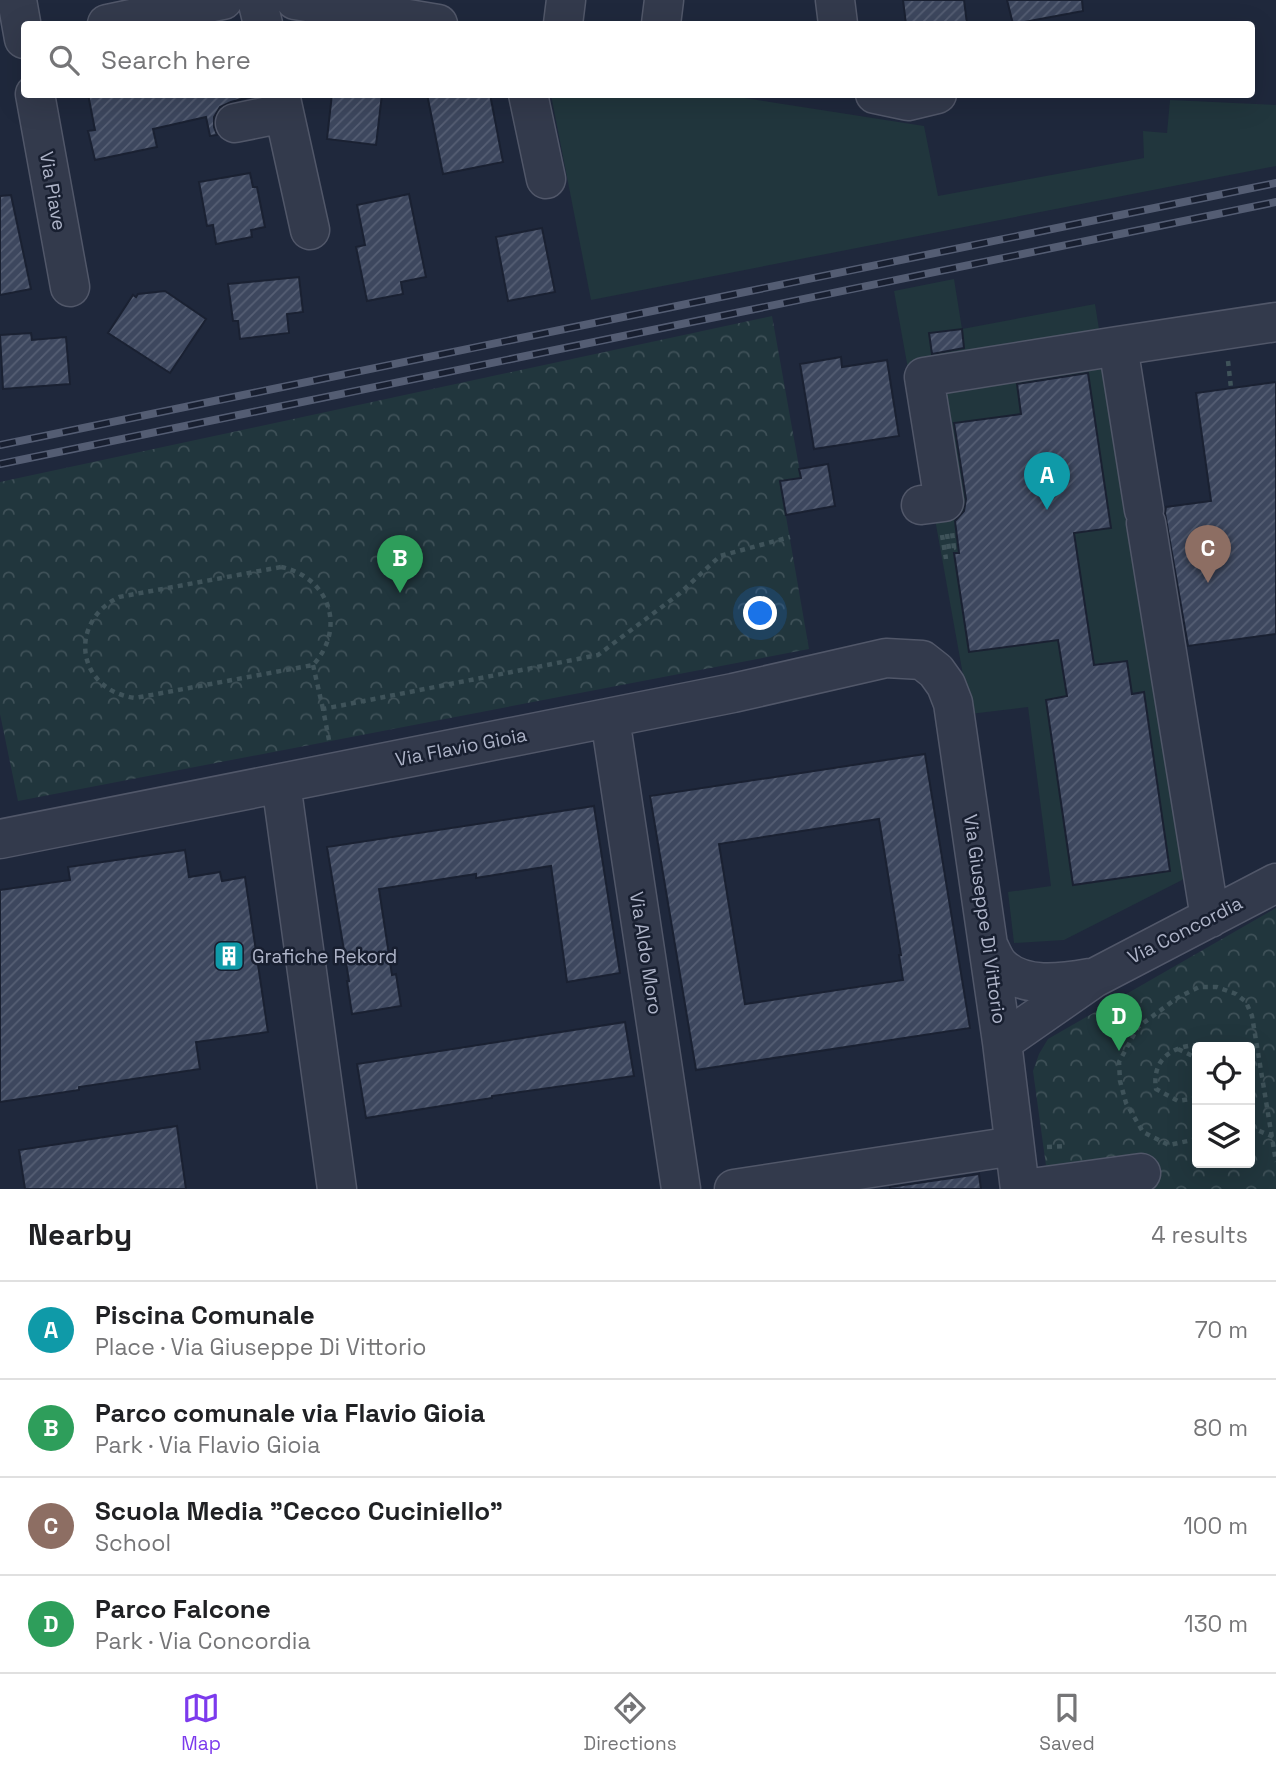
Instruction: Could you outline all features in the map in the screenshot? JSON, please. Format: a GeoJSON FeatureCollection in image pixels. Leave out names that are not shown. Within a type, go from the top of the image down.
{"type":"FeatureCollection","features":[{"type":"Feature","properties":{"kind":"street"},"geometry":{"type":"LineString","coordinates":[[16,0],[21,25]]}},
{"type":"Feature","properties":{"kind":"street"},"geometry":{"type":"LineString","coordinates":[[122,21],[223,0]]}},
{"type":"Feature","properties":{"kind":"street"},"geometry":{"type":"LineString","coordinates":[[257,0],[262,21]]}},
{"type":"Feature","properties":{"kind":"street"},"geometry":{"type":"LineString","coordinates":[[295,0],[420,21]]}},
{"type":"Feature","properties":{"kind":"street"},"geometry":{"type":"LineString","coordinates":[[563,21],[566,0]]}},
{"type":"Feature","properties":{"kind":"street"},"geometry":{"type":"LineString","coordinates":[[661,21],[664,0]]}},
{"type":"Feature","properties":{"kind":"street"},"geometry":{"type":"LineString","coordinates":[[835,0],[838,21]]}},
{"type":"Feature","properties":{"kind":"street"},"geometry":{"type":"LineString","coordinates":[[0,47],[21,41]]}},
{"type":"Feature","properties":{"kind":"street","name":"Via Piave"},"geometry":{"type":"LineString","coordinates":[[36,98],[70,287]]}},
{"type":"Feature","properties":{"kind":"street"},"geometry":{"type":"LineString","coordinates":[[529,98],[545,179]]}},
{"type":"Feature","properties":{"kind":"street"},"geometry":{"type":"LineString","coordinates":[[894,98],[908,101],[920,98]]}},
{"type":"Feature","properties":{"kind":"street"},"geometry":{"type":"LineString","coordinates":[[235,123],[282,104],[310,230]]}},
{"type":"Feature","properties":{"kind":"street"},"geometry":{"type":"LineString","coordinates":[[921,505],[944,502],[924,377],[1276,321]]}},
{"type":"Feature","properties":{"kind":"street"},"geometry":{"type":"LineString","coordinates":[[1118,346],[1210,918]]}},
{"type":"Feature","properties":{"kind":"street","name":"Via Flavio Gioia"},"geometry":{"type":"LineString","coordinates":[[0,839],[733,693],[886,658],[912,657],[922,660]]}},
{"type":"Feature","properties":{"kind":"street","name":"Via Giuseppe Di Vittorio"},"geometry":{"type":"LineString","coordinates":[[922,660],[936,671],[953,703],[1022,1189]]}},
{"type":"Feature","properties":{"kind":"street","name":"Via Aldo Moro"},"geometry":{"type":"LineString","coordinates":[[610,718],[681,1189]]}},
{"type":"Feature","properties":{"kind":"street"},"geometry":{"type":"LineString","coordinates":[[281,783],[337,1189]]}},
{"type":"Feature","properties":{"kind":"street","name":"Via Concordia"},"geometry":{"type":"LineString","coordinates":[[1002,1042],[1094,978],[1276,883]]}},
{"type":"Feature","properties":{"kind":"street","name":"Via Concordia"},"geometry":{"type":"LineString","coordinates":[[989,947],[998,965],[1021,978],[1062,983],[1094,978]]}},
{"type":"Feature","properties":{"kind":"street"},"geometry":{"type":"LineString","coordinates":[[734,1189],[1014,1146]]}},
{"type":"Feature","properties":{"kind":"street"},"geometry":{"type":"LineString","coordinates":[[1022,1189],[1141,1173]]}},
{"type":"Feature","properties":{"kind":"path"},"geometry":{"type":"LineString","coordinates":[[323,709],[598,655],[679,594],[720,556],[790,537]]}},
{"type":"Feature","properties":{"kind":"path"},"geometry":{"type":"LineString","coordinates":[[281,567],[292,569],[310,580],[324,596],[328,606],[329,637],[320,657],[313,665],[135,698],[123,696],[102,685],[89,666],[85,642],[92,619],[108,602],[119,597],[281,567]]}},
{"type":"Feature","properties":{"kind":"path"},"geometry":{"type":"LineString","coordinates":[[313,665],[329,741]]}},
{"type":"Feature","properties":{"kind":"path"},"geometry":{"type":"LineString","coordinates":[[1192,1140],[1169,1146],[1143,1132],[1126,1102],[1120,1081],[1119,1062],[1138,1027],[1177,998],[1199,987],[1217,987],[1236,994],[1246,1002],[1252,1016],[1276,1162]]}},
{"type":"Feature","properties":{"kind":"path"},"geometry":{"type":"LineString","coordinates":[[1192,1047],[1177,1049],[1163,1058],[1157,1067],[1155,1079],[1156,1088],[1178,1101],[1192,1100]]}},
{"type":"Feature","properties":{"kind":"path"},"geometry":{"type":"LineString","coordinates":[[1177,1049],[1192,1056]]}},
{"type":"Feature","properties":{"kind":"path"},"geometry":{"type":"LineString","coordinates":[[1255,1129],[1274,1138]]}},
{"type":"Feature","properties":{"kind":"green space"},"geometry":{"type":"Polygon","coordinates":[[[552,98],[744,98],[924,126],[938,196],[1144,158],[1143,131],[1167,133],[1170,100],[1276,105],[1276,166],[591,300],[552,98]]]}},
{"type":"Feature","properties":{"kind":"green space"},"geometry":{"type":"Polygon","coordinates":[[[954,279],[962,329],[1095,304],[1186,878],[1064,940],[1014,943],[1008,892],[1051,886],[1028,707],[970,714],[894,291],[954,279]]]}},
{"type":"Feature","properties":{"kind":"green space"},"geometry":{"type":"Polygon","coordinates":[[[772,316],[801,478],[780,482],[809,649],[18,801],[0,714],[0,482],[772,316]]]}},
{"type":"Feature","properties":{"kind":"green space"},"geometry":{"type":"Polygon","coordinates":[[[1276,908],[1276,1189],[1129,1189],[1047,1173],[1033,1071],[1048,1039],[1276,908]]]}},
{"type":"Feature","properties":{"kind":"building"},"geometry":{"type":"Polygon","coordinates":[[[903,0],[964,0],[967,21],[906,21],[903,0]]]}},
{"type":"Feature","properties":{"kind":"building"},"geometry":{"type":"Polygon","coordinates":[[[1007,0],[1082,0],[1083,11],[1029,21],[1012,21],[1007,0]]]}},
{"type":"Feature","properties":{"kind":"building"},"geometry":{"type":"Polygon","coordinates":[[[89,98],[245,98],[220,107],[214,117],[217,135],[210,136],[206,117],[153,129],[157,147],[95,160],[88,131],[95,130],[89,98]]]}},
{"type":"Feature","properties":{"kind":"building"},"geometry":{"type":"Polygon","coordinates":[[[332,98],[382,98],[376,145],[327,139],[332,98]]]}},
{"type":"Feature","properties":{"kind":"building"},"geometry":{"type":"Polygon","coordinates":[[[428,98],[491,98],[503,162],[443,174],[428,98]]]}},
{"type":"Feature","properties":{"kind":"building"},"geometry":{"type":"Polygon","coordinates":[[[250,173],[253,187],[257,187],[265,227],[251,230],[252,237],[216,244],[213,225],[207,226],[199,182],[250,173]]]}},
{"type":"Feature","properties":{"kind":"building"},"geometry":{"type":"Polygon","coordinates":[[[409,194],[426,277],[401,282],[403,294],[367,301],[356,247],[365,245],[357,205],[409,194]]]}},
{"type":"Feature","properties":{"kind":"building"},"geometry":{"type":"Polygon","coordinates":[[[11,195],[31,289],[0,295],[0,196],[11,195]]]}},
{"type":"Feature","properties":{"kind":"building"},"geometry":{"type":"Polygon","coordinates":[[[542,228],[555,292],[508,301],[496,237],[542,228]]]}},
{"type":"Feature","properties":{"kind":"building"},"geometry":{"type":"Polygon","coordinates":[[[299,277],[303,312],[287,314],[289,333],[240,339],[238,321],[233,321],[228,284],[299,277]]]}},
{"type":"Feature","properties":{"kind":"building"},"geometry":{"type":"Polygon","coordinates":[[[165,291],[206,319],[170,373],[108,333],[133,295],[136,297],[138,294],[165,291]]]}},
{"type":"Feature","properties":{"kind":"building"},"geometry":{"type":"Polygon","coordinates":[[[962,329],[964,348],[932,354],[929,333],[962,329]]]}},
{"type":"Feature","properties":{"kind":"building"},"geometry":{"type":"Polygon","coordinates":[[[31,333],[32,340],[66,337],[70,384],[3,389],[0,335],[31,333]]]}},
{"type":"Feature","properties":{"kind":"building"},"geometry":{"type":"Polygon","coordinates":[[[841,357],[842,367],[887,360],[899,436],[814,449],[800,364],[841,357]]]}},
{"type":"Feature","properties":{"kind":"building"},"geometry":{"type":"Polygon","coordinates":[[[1088,373],[1111,528],[1074,533],[1094,665],[1127,661],[1132,694],[1144,692],[1170,871],[1073,885],[1046,700],[1067,696],[1058,640],[969,652],[954,553],[959,553],[955,521],[964,511],[966,499],[954,423],[1021,414],[1017,384],[1088,373]]]}},
{"type":"Feature","properties":{"kind":"building"},"geometry":{"type":"Polygon","coordinates":[[[1276,382],[1276,634],[1188,646],[1165,513],[1166,507],[1211,501],[1196,393],[1276,382]]]}},
{"type":"Feature","properties":{"kind":"building"},"geometry":{"type":"Polygon","coordinates":[[[828,464],[835,506],[786,515],[780,481],[801,478],[799,469],[828,464]]]}},
{"type":"Feature","properties":{"kind":"building"},"geometry":{"type":"Polygon","coordinates":[[[925,754],[970,1028],[696,1070],[650,796],[925,754]],[[879,819],[719,844],[745,1004],[903,980],[879,819]]]}},
{"type":"Feature","properties":{"kind":"building"},"geometry":{"type":"Polygon","coordinates":[[[594,806],[620,973],[567,982],[551,866],[476,878],[476,874],[379,889],[392,975],[396,974],[401,1006],[352,1014],[327,847],[594,806]]]}},
{"type":"Feature","properties":{"kind":"building"},"geometry":{"type":"Polygon","coordinates":[[[185,850],[189,877],[220,872],[222,881],[245,877],[268,1032],[196,1042],[200,1069],[0,1102],[0,890],[70,880],[68,867],[185,850]]]}},
{"type":"Feature","properties":{"kind":"building"},"geometry":{"type":"Polygon","coordinates":[[[625,1022],[634,1076],[492,1096],[366,1118],[357,1064],[625,1022]]]}},
{"type":"Feature","properties":{"kind":"building"},"geometry":{"type":"Polygon","coordinates":[[[177,1126],[186,1189],[25,1189],[19,1150],[177,1126]]]}},
{"type":"Feature","properties":{"kind":"building"},"geometry":{"type":"Polygon","coordinates":[[[979,1174],[981,1189],[890,1189],[890,1187],[979,1174]]]}},
{"type":"Feature","properties":{"kind":"railway"},"geometry":{"type":"LineString","coordinates":[[0,445],[1276,183]]}},
{"type":"Feature","properties":{"kind":"railway"},"geometry":{"type":"LineString","coordinates":[[0,464],[1276,202]]}},
{"type":"Feature","properties":{"kind":"place","name":"Piscina Comunale"},"geometry":{"type":"Point","coordinates":[1047,510]}},
{"type":"Feature","properties":{"kind":"place","name":"Scuola Media \"Cecco Cuciniello\""},"geometry":{"type":"Point","coordinates":[1208,583]}},
{"type":"Feature","properties":{"kind":"place","name":"Parco comunale via Flavio Gioia"},"geometry":{"type":"Point","coordinates":[400,593]}},
{"type":"Feature","properties":{"kind":"place","name":"Grafiche Rekord"},"geometry":{"type":"Point","coordinates":[229,956]}},
{"type":"Feature","properties":{"kind":"place","name":"Parco Falcone"},"geometry":{"type":"Point","coordinates":[1119,1051]}}]}
